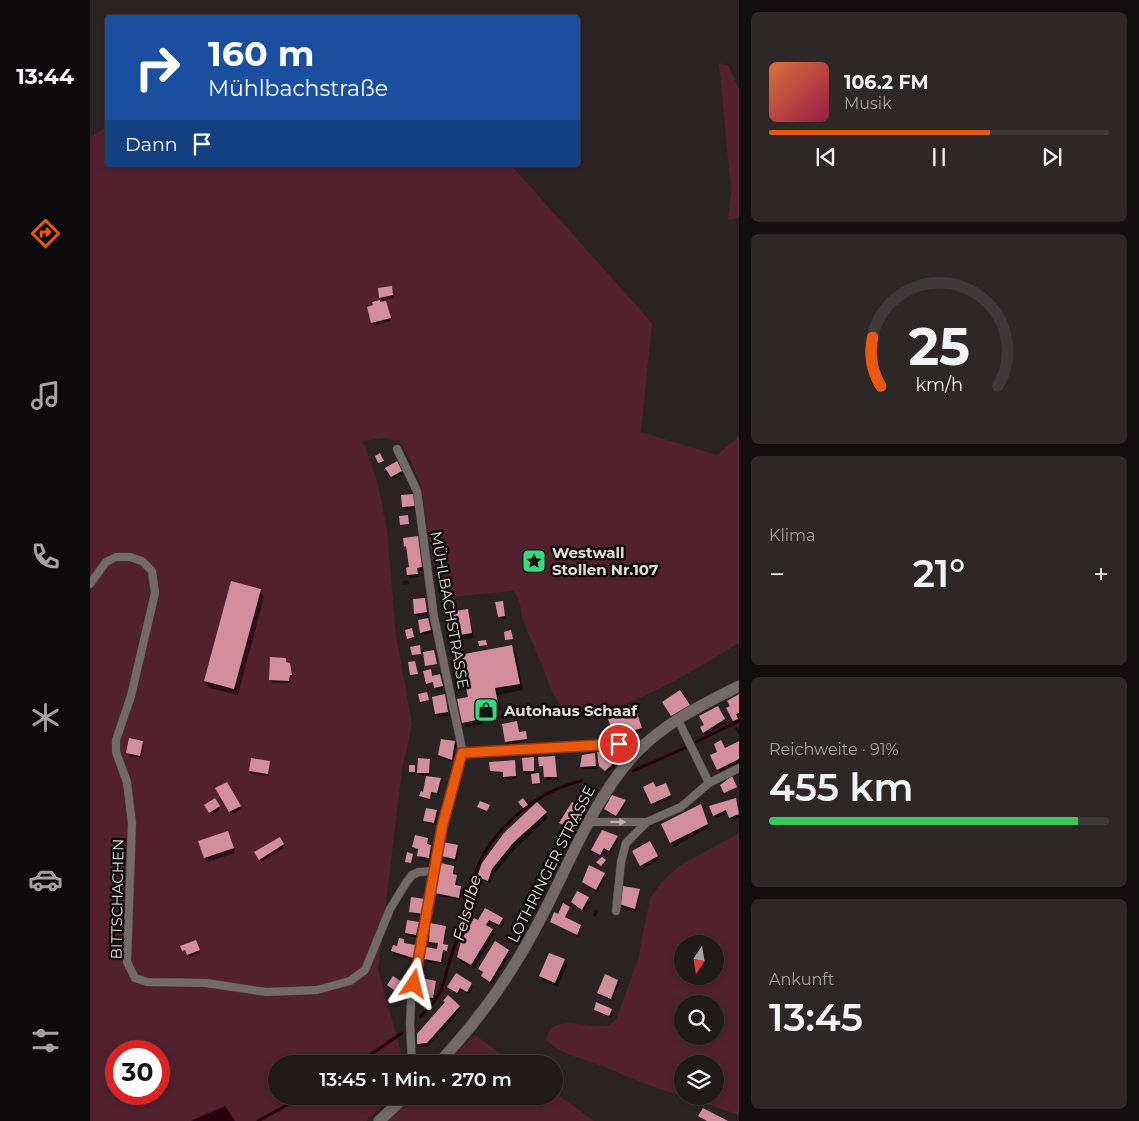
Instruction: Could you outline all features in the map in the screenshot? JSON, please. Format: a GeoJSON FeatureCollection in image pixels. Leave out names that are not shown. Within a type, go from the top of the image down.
{"type":"FeatureCollection","features":[{"type":"Feature","properties":{"kind":"main road","name":"LOTHRINGER STRASSE"},"geometry":{"type":"LineString","coordinates":[[446,1055],[476,1022],[502,986],[544,912],[605,791],[636,753],[678,720],[739,686]]}},
{"type":"Feature","properties":{"kind":"main road"},"geometry":{"type":"LineString","coordinates":[[379,1121],[396,1105]]}},
{"type":"Feature","properties":{"kind":"street","name":"MÜHLBACHSTRASSE"},"geometry":{"type":"LineString","coordinates":[[397,450],[418,491],[434,617],[462,753]]}},
{"type":"Feature","properties":{"kind":"street","name":"BITTSCHACHEN"},"geometry":{"type":"LineString","coordinates":[[90,584],[106,562],[116,557],[130,558],[142,560],[152,571],[156,593],[132,696],[116,740],[116,752],[127,782],[132,823],[127,962],[135,978],[147,982],[206,983],[266,992],[317,990],[350,981],[365,970],[390,909],[412,875],[419,872],[434,871]]}},
{"type":"Feature","properties":{"kind":"street"},"geometry":{"type":"LineString","coordinates":[[678,720],[709,783]]}},
{"type":"Feature","properties":{"kind":"street"},"geometry":{"type":"LineString","coordinates":[[412,1055],[410,1011],[446,806],[462,753],[609,744],[627,747],[636,753]]}},
{"type":"Feature","properties":{"kind":"street"},"geometry":{"type":"LineString","coordinates":[[616,911],[621,862],[626,843],[646,822],[681,807],[709,783],[739,768]]}},
{"type":"Feature","properties":{"kind":"street"},"geometry":{"type":"LineString","coordinates":[[589,822],[646,822]]}},
{"type":"Feature","properties":{"kind":"shaded area"},"geometry":{"type":"Polygon","coordinates":[[[719,63],[728,65],[739,89],[739,218],[728,220],[731,191],[719,63]]]}},
{"type":"Feature","properties":{"kind":"shaded area"},"geometry":{"type":"Polygon","coordinates":[[[105,128],[105,167],[513,167],[652,323],[641,432],[717,455],[739,436],[739,643],[654,692],[603,711],[582,714],[567,710],[557,700],[525,624],[519,601],[513,591],[443,598],[432,558],[421,486],[411,461],[399,441],[382,438],[363,441],[378,484],[387,531],[396,635],[412,724],[402,770],[378,969],[402,1055],[268,1055],[268,1105],[383,1105],[366,1121],[90,1121],[90,137],[105,128]]]}},
{"type":"Feature","properties":{"kind":"shaded area"},"geometry":{"type":"Polygon","coordinates":[[[739,833],[739,1115],[710,1105],[724,1105],[724,1055],[674,1055],[674,1093],[565,1053],[546,1040],[549,1031],[555,1026],[562,1024],[606,1026],[616,1020],[638,959],[650,898],[661,883],[679,866],[739,833]]]}},
{"type":"Feature","properties":{"kind":"shaded area"},"geometry":{"type":"Polygon","coordinates":[[[475,1035],[503,1055],[455,1055],[475,1035]]]}},
{"type":"Feature","properties":{"kind":"shaded area"},"geometry":{"type":"Polygon","coordinates":[[[563,1099],[594,1121],[388,1121],[405,1105],[563,1105],[563,1099]]]}},
{"type":"Feature","properties":{"kind":"shaded area"},"geometry":{"type":"Polygon","coordinates":[[[225,1106],[235,1121],[191,1121],[225,1106]]]}},
{"type":"Feature","properties":{"kind":"building"},"geometry":{"type":"Polygon","coordinates":[[[392,286],[393,295],[379,298],[378,288],[392,286]]]}},
{"type":"Feature","properties":{"kind":"building"},"geometry":{"type":"Polygon","coordinates":[[[380,300],[380,302],[386,301],[391,318],[371,323],[367,307],[373,305],[372,302],[380,300]]]}},
{"type":"Feature","properties":{"kind":"building"},"geometry":{"type":"Polygon","coordinates":[[[380,453],[384,461],[378,463],[375,456],[380,453]]]}},
{"type":"Feature","properties":{"kind":"building"},"geometry":{"type":"Polygon","coordinates":[[[397,461],[402,471],[391,477],[385,468],[397,461]]]}},
{"type":"Feature","properties":{"kind":"building"},"geometry":{"type":"Polygon","coordinates":[[[414,494],[416,506],[402,507],[401,495],[414,494]]]}},
{"type":"Feature","properties":{"kind":"building"},"geometry":{"type":"Polygon","coordinates":[[[408,515],[409,524],[400,525],[399,516],[408,515]]]}},
{"type":"Feature","properties":{"kind":"building"},"geometry":{"type":"Polygon","coordinates":[[[418,536],[422,567],[417,568],[418,574],[407,575],[406,568],[409,567],[403,538],[418,536]]]}},
{"type":"Feature","properties":{"kind":"building"},"geometry":{"type":"Polygon","coordinates":[[[231,581],[261,589],[234,689],[204,681],[231,581]]]}},
{"type":"Feature","properties":{"kind":"building"},"geometry":{"type":"Polygon","coordinates":[[[425,598],[427,612],[414,614],[413,599],[425,598]]]}},
{"type":"Feature","properties":{"kind":"building"},"geometry":{"type":"Polygon","coordinates":[[[503,601],[505,616],[498,617],[495,602],[503,601]]]}},
{"type":"Feature","properties":{"kind":"building"},"geometry":{"type":"Polygon","coordinates":[[[468,609],[472,633],[453,636],[448,612],[468,609]]]}},
{"type":"Feature","properties":{"kind":"building"},"geometry":{"type":"Polygon","coordinates":[[[428,618],[431,630],[420,633],[418,620],[428,618]]]}},
{"type":"Feature","properties":{"kind":"building"},"geometry":{"type":"Polygon","coordinates":[[[412,628],[414,637],[407,639],[405,630],[412,628]]]}},
{"type":"Feature","properties":{"kind":"building"},"geometry":{"type":"Polygon","coordinates":[[[511,630],[513,639],[505,640],[504,632],[511,630]]]}},
{"type":"Feature","properties":{"kind":"building"},"geometry":{"type":"Polygon","coordinates":[[[486,640],[487,645],[479,646],[478,641],[486,640]]]}},
{"type":"Feature","properties":{"kind":"building"},"geometry":{"type":"Polygon","coordinates":[[[420,645],[421,654],[412,655],[410,647],[420,645]]]}},
{"type":"Feature","properties":{"kind":"building"},"geometry":{"type":"Polygon","coordinates":[[[512,645],[520,684],[495,688],[498,704],[490,706],[489,700],[478,702],[481,719],[462,723],[457,699],[468,697],[459,655],[512,645]]]}},
{"type":"Feature","properties":{"kind":"building"},"geometry":{"type":"Polygon","coordinates":[[[434,650],[437,664],[425,666],[423,652],[434,650]]]}},
{"type":"Feature","properties":{"kind":"building"},"geometry":{"type":"Polygon","coordinates":[[[270,657],[286,658],[286,662],[290,663],[292,675],[290,675],[289,681],[269,680],[270,657]]]}},
{"type":"Feature","properties":{"kind":"building"},"geometry":{"type":"Polygon","coordinates":[[[415,661],[418,674],[410,675],[408,662],[415,661]]]}},
{"type":"Feature","properties":{"kind":"building"},"geometry":{"type":"Polygon","coordinates":[[[431,669],[432,676],[440,674],[443,686],[434,688],[433,682],[426,684],[423,671],[431,669]]]}},
{"type":"Feature","properties":{"kind":"building"},"geometry":{"type":"Polygon","coordinates":[[[680,690],[690,705],[671,716],[662,702],[680,690]]]}},
{"type":"Feature","properties":{"kind":"building"},"geometry":{"type":"Polygon","coordinates":[[[427,692],[429,700],[420,702],[418,694],[427,692]]]}},
{"type":"Feature","properties":{"kind":"building"},"geometry":{"type":"Polygon","coordinates":[[[445,694],[448,712],[435,714],[432,697],[445,694]]]}},
{"type":"Feature","properties":{"kind":"building"},"geometry":{"type":"Polygon","coordinates":[[[739,694],[739,713],[736,714],[738,719],[733,721],[726,708],[730,706],[727,701],[739,694]]]}},
{"type":"Feature","properties":{"kind":"building"},"geometry":{"type":"Polygon","coordinates":[[[718,706],[725,719],[703,733],[700,727],[704,725],[699,716],[718,706]]]}},
{"type":"Feature","properties":{"kind":"building"},"geometry":{"type":"Polygon","coordinates":[[[636,710],[642,728],[614,736],[608,719],[636,710]]]}},
{"type":"Feature","properties":{"kind":"building"},"geometry":{"type":"Polygon","coordinates":[[[517,721],[519,732],[526,731],[527,739],[505,742],[502,724],[517,721]]]}},
{"type":"Feature","properties":{"kind":"building"},"geometry":{"type":"Polygon","coordinates":[[[129,738],[143,741],[140,756],[126,753],[129,738]]]}},
{"type":"Feature","properties":{"kind":"building"},"geometry":{"type":"Polygon","coordinates":[[[441,739],[455,741],[452,760],[438,755],[441,739]]]}},
{"type":"Feature","properties":{"kind":"building"},"geometry":{"type":"Polygon","coordinates":[[[721,740],[725,748],[739,741],[739,759],[717,770],[710,755],[717,752],[714,744],[721,740]]]}},
{"type":"Feature","properties":{"kind":"building"},"geometry":{"type":"Polygon","coordinates":[[[617,751],[618,759],[605,771],[599,766],[597,752],[617,751]]]}},
{"type":"Feature","properties":{"kind":"building"},"geometry":{"type":"Polygon","coordinates":[[[595,753],[596,766],[580,767],[582,755],[595,753]]]}},
{"type":"Feature","properties":{"kind":"building"},"geometry":{"type":"Polygon","coordinates":[[[555,756],[557,777],[544,777],[543,766],[539,766],[538,757],[555,756]]]}},
{"type":"Feature","properties":{"kind":"building"},"geometry":{"type":"Polygon","coordinates":[[[534,757],[534,771],[523,771],[522,758],[534,757]]]}},
{"type":"Feature","properties":{"kind":"building"},"geometry":{"type":"Polygon","coordinates":[[[251,758],[270,761],[268,774],[249,771],[251,758]]]}},
{"type":"Feature","properties":{"kind":"building"},"geometry":{"type":"Polygon","coordinates":[[[418,758],[430,759],[429,773],[417,773],[418,758]]]}},
{"type":"Feature","properties":{"kind":"building"},"geometry":{"type":"Polygon","coordinates":[[[515,760],[516,776],[503,777],[503,772],[490,771],[489,762],[515,760]]]}},
{"type":"Feature","properties":{"kind":"building"},"geometry":{"type":"Polygon","coordinates":[[[409,765],[415,765],[415,772],[409,772],[409,765]]]}},
{"type":"Feature","properties":{"kind":"building"},"geometry":{"type":"Polygon","coordinates":[[[539,773],[540,783],[532,784],[531,774],[539,773]]]}},
{"type":"Feature","properties":{"kind":"building"},"geometry":{"type":"Polygon","coordinates":[[[426,776],[441,778],[437,793],[431,792],[430,799],[419,796],[421,791],[423,792],[426,776]]]}},
{"type":"Feature","properties":{"kind":"building"},"geometry":{"type":"Polygon","coordinates":[[[732,776],[737,787],[724,793],[720,785],[732,776]]]}},
{"type":"Feature","properties":{"kind":"building"},"geometry":{"type":"Polygon","coordinates":[[[227,782],[241,806],[229,812],[215,788],[227,782]]]}},
{"type":"Feature","properties":{"kind":"building"},"geometry":{"type":"Polygon","coordinates":[[[653,782],[656,787],[666,783],[671,795],[651,804],[643,787],[653,782]]]}},
{"type":"Feature","properties":{"kind":"building"},"geometry":{"type":"Polygon","coordinates":[[[612,795],[626,800],[616,816],[604,809],[612,795]]]}},
{"type":"Feature","properties":{"kind":"building"},"geometry":{"type":"Polygon","coordinates":[[[215,798],[220,806],[209,813],[204,805],[215,798]]]}},
{"type":"Feature","properties":{"kind":"building"},"geometry":{"type":"Polygon","coordinates":[[[523,798],[528,805],[523,808],[518,802],[523,798]]]}},
{"type":"Feature","properties":{"kind":"building"},"geometry":{"type":"Polygon","coordinates":[[[736,798],[739,814],[729,818],[726,810],[713,816],[709,806],[736,798]]]}},
{"type":"Feature","properties":{"kind":"building"},"geometry":{"type":"Polygon","coordinates":[[[480,801],[490,805],[487,811],[477,807],[480,801]]]}},
{"type":"Feature","properties":{"kind":"building"},"geometry":{"type":"Polygon","coordinates":[[[537,802],[547,812],[513,843],[492,869],[488,881],[477,877],[482,863],[504,833],[537,802]]]}},
{"type":"Feature","properties":{"kind":"building"},"geometry":{"type":"Polygon","coordinates":[[[572,802],[586,811],[574,830],[559,823],[572,802]]]}},
{"type":"Feature","properties":{"kind":"building"},"geometry":{"type":"Polygon","coordinates":[[[701,804],[708,824],[670,843],[661,824],[701,804]]]}},
{"type":"Feature","properties":{"kind":"building"},"geometry":{"type":"Polygon","coordinates":[[[426,808],[437,810],[434,823],[423,821],[426,808]]]}},
{"type":"Feature","properties":{"kind":"building"},"geometry":{"type":"Polygon","coordinates":[[[602,830],[618,836],[609,851],[604,848],[600,855],[591,850],[602,830]]]}},
{"type":"Feature","properties":{"kind":"building"},"geometry":{"type":"Polygon","coordinates":[[[228,831],[234,848],[204,858],[198,841],[228,831]]]}},
{"type":"Feature","properties":{"kind":"building"},"geometry":{"type":"Polygon","coordinates":[[[415,835],[428,838],[427,844],[431,845],[429,858],[417,856],[418,849],[412,847],[415,835]]]}},
{"type":"Feature","properties":{"kind":"building"},"geometry":{"type":"Polygon","coordinates":[[[280,837],[284,844],[259,860],[254,852],[280,837]]]}},
{"type":"Feature","properties":{"kind":"building"},"geometry":{"type":"Polygon","coordinates":[[[650,841],[658,856],[640,866],[632,851],[650,841]]]}},
{"type":"Feature","properties":{"kind":"building"},"geometry":{"type":"Polygon","coordinates":[[[443,842],[458,845],[455,859],[441,856],[443,842]]]}},
{"type":"Feature","properties":{"kind":"building"},"geometry":{"type":"Polygon","coordinates":[[[407,852],[413,854],[411,863],[405,862],[407,852]]]}},
{"type":"Feature","properties":{"kind":"building"},"geometry":{"type":"Polygon","coordinates":[[[602,857],[606,860],[601,866],[596,862],[602,857]]]}},
{"type":"Feature","properties":{"kind":"building"},"geometry":{"type":"Polygon","coordinates":[[[441,863],[454,866],[453,874],[457,875],[455,885],[461,886],[459,898],[435,893],[441,863]]]}},
{"type":"Feature","properties":{"kind":"building"},"geometry":{"type":"Polygon","coordinates":[[[589,865],[605,873],[596,890],[582,882],[589,865]]]}},
{"type":"Feature","properties":{"kind":"building"},"geometry":{"type":"Polygon","coordinates":[[[623,886],[640,889],[635,909],[619,904],[623,886]]]}},
{"type":"Feature","properties":{"kind":"building"},"geometry":{"type":"Polygon","coordinates":[[[577,891],[589,897],[582,910],[571,902],[577,891]]]}},
{"type":"Feature","properties":{"kind":"building"},"geometry":{"type":"Polygon","coordinates":[[[411,897],[425,899],[423,914],[409,912],[411,897]]]}},
{"type":"Feature","properties":{"kind":"building"},"geometry":{"type":"Polygon","coordinates":[[[563,903],[570,907],[565,917],[581,925],[577,935],[550,922],[554,912],[558,914],[563,903]]]}},
{"type":"Feature","properties":{"kind":"building"},"geometry":{"type":"Polygon","coordinates":[[[485,908],[503,918],[499,925],[489,920],[486,925],[493,929],[471,965],[457,957],[461,941],[474,918],[478,920],[485,908]]]}},
{"type":"Feature","properties":{"kind":"building"},"geometry":{"type":"Polygon","coordinates":[[[407,920],[419,922],[416,935],[405,933],[407,920]]]}},
{"type":"Feature","properties":{"kind":"building"},"geometry":{"type":"Polygon","coordinates":[[[430,923],[446,926],[443,944],[448,945],[447,951],[443,950],[441,962],[424,959],[426,947],[437,949],[438,943],[429,942],[430,923]]]}},
{"type":"Feature","properties":{"kind":"building"},"geometry":{"type":"Polygon","coordinates":[[[399,938],[404,939],[404,943],[416,945],[413,958],[391,951],[393,945],[397,946],[399,938]]]}},
{"type":"Feature","properties":{"kind":"building"},"geometry":{"type":"Polygon","coordinates":[[[196,940],[200,950],[187,955],[185,950],[182,951],[180,946],[196,940]]]}},
{"type":"Feature","properties":{"kind":"building"},"geometry":{"type":"Polygon","coordinates":[[[495,941],[509,950],[490,982],[481,976],[483,972],[478,969],[495,941]]]}},
{"type":"Feature","properties":{"kind":"building"},"geometry":{"type":"Polygon","coordinates":[[[549,953],[565,959],[555,983],[539,976],[549,953]]]}},
{"type":"Feature","properties":{"kind":"building"},"geometry":{"type":"Polygon","coordinates":[[[456,973],[472,983],[467,992],[460,988],[457,993],[447,987],[456,973]]]}},
{"type":"Feature","properties":{"kind":"building"},"geometry":{"type":"Polygon","coordinates":[[[605,974],[618,980],[611,999],[597,993],[605,974]]]}},
{"type":"Feature","properties":{"kind":"building"},"geometry":{"type":"Polygon","coordinates":[[[393,976],[405,984],[399,994],[387,985],[393,976]]]}},
{"type":"Feature","properties":{"kind":"building"},"geometry":{"type":"Polygon","coordinates":[[[422,978],[436,981],[433,998],[419,996],[422,978]]]}},
{"type":"Feature","properties":{"kind":"building"},"geometry":{"type":"Polygon","coordinates":[[[448,995],[460,1006],[427,1043],[417,1044],[417,1034],[445,1002],[443,1001],[448,995]]]}},
{"type":"Feature","properties":{"kind":"building"},"geometry":{"type":"Polygon","coordinates":[[[596,1002],[612,1009],[609,1016],[594,1010],[596,1002]]]}},
{"type":"Feature","properties":{"kind":"building"},"geometry":{"type":"Polygon","coordinates":[[[703,1108],[728,1121],[707,1121],[698,1116],[703,1108]]]}},
{"type":"Feature","properties":{"kind":"waterway","name":"Felsalbe"},"geometry":{"type":"LineString","coordinates":[[696,742],[739,721]]}},
{"type":"Feature","properties":{"kind":"waterway","name":"Felsalbe"},"geometry":{"type":"LineString","coordinates":[[633,771],[687,747]]}},
{"type":"Feature","properties":{"kind":"waterway","name":"Felsalbe"},"geometry":{"type":"LineString","coordinates":[[420,1017],[434,1002],[441,990],[469,907],[476,871],[486,851],[507,824],[535,801],[550,792],[581,781]]}},
{"type":"Feature","properties":{"kind":"waterway","name":"Felsalbe"},"geometry":{"type":"LineString","coordinates":[[370,1055],[402,1033]]}},
{"type":"Feature","properties":{"kind":"waterway","name":"Felsalbe"},"geometry":{"type":"LineString","coordinates":[[258,1121],[287,1105]]}},
{"type":"Feature","properties":{"kind":"place","name":"Westwall Stollen Nr.107"},"geometry":{"type":"Point","coordinates":[534,561]}},
{"type":"Feature","properties":{"kind":"place","name":"Autohaus Schaaf"},"geometry":{"type":"Point","coordinates":[486,710]}},
{"type":"Feature","properties":{"kind":"route"},"geometry":{"type":"LineString","coordinates":[[414,984],[446,806],[462,753],[619,744]]}}]}
